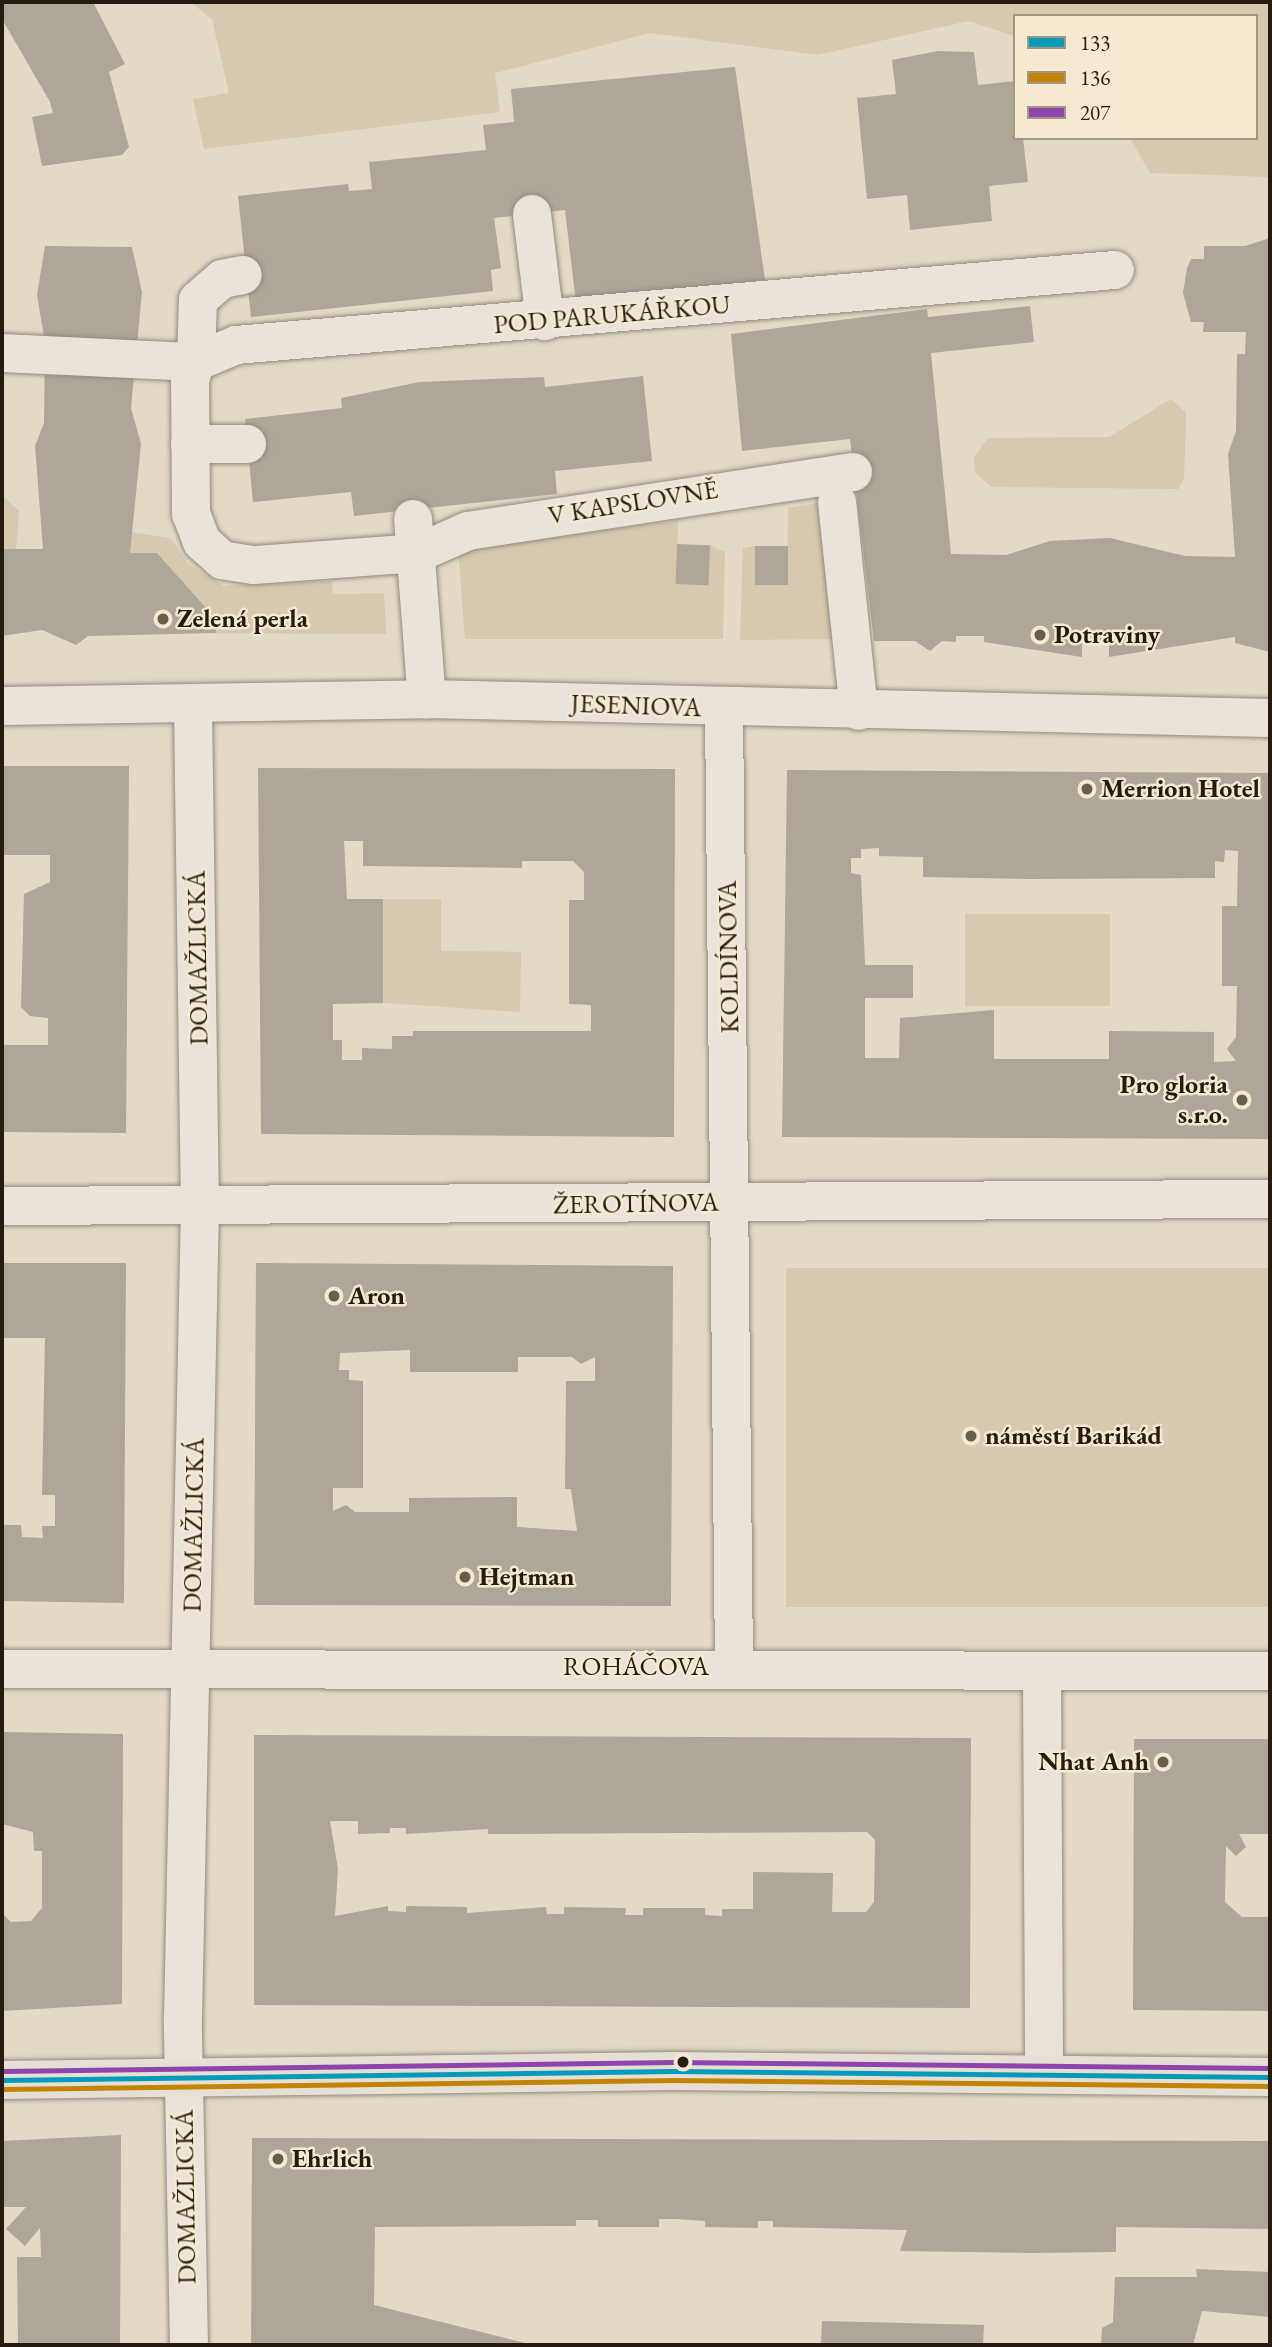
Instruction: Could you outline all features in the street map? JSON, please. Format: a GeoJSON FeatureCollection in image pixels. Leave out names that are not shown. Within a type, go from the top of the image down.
{"type":"FeatureCollection","features":[{"type":"Feature","properties":{"kind":"main road"},"geometry":{"type":"LineString","coordinates":[[2,2080],[183,2076],[1044,2072],[1270,2077]]}},
{"type":"Feature","properties":{"kind":"street"},"geometry":{"type":"LineString","coordinates":[[532,214],[545,321]]}},
{"type":"Feature","properties":{"kind":"street","name":"POD PARUKÁŘKOU"},"geometry":{"type":"LineString","coordinates":[[196,362],[236,345],[545,321],[1115,270]]}},
{"type":"Feature","properties":{"kind":"street"},"geometry":{"type":"LineString","coordinates":[[243,275],[222,279],[198,300],[196,362],[190,380],[190,444],[247,444]]}},
{"type":"Feature","properties":{"kind":"street"},"geometry":{"type":"LineString","coordinates":[[2,354],[196,362]]}},
{"type":"Feature","properties":{"kind":"street","name":"V KAPSLOVNĚ"},"geometry":{"type":"LineString","coordinates":[[190,444],[191,514],[202,542],[222,560],[253,565],[416,536],[845,487],[859,711]]}},
{"type":"Feature","properties":{"kind":"street"},"geometry":{"type":"LineString","coordinates":[[416,536],[427,699]]}},
{"type":"Feature","properties":{"kind":"street","name":"JESENIOVA"},"geometry":{"type":"LineString","coordinates":[[2,706],[193,705],[427,699],[724,709],[1270,718]]}},
{"type":"Feature","properties":{"kind":"street","name":"DOMAŽLICKÁ"},"geometry":{"type":"LineString","coordinates":[[189,2345],[183,2076],[200,1209],[193,705]]}},
{"type":"Feature","properties":{"kind":"street","name":"KOLDÍNOVA"},"geometry":{"type":"LineString","coordinates":[[724,709],[734,1203]]}},
{"type":"Feature","properties":{"kind":"street","name":"ŽEROTÍNOVA"},"geometry":{"type":"LineString","coordinates":[[2,1206],[200,1209],[1270,1199]]}},
{"type":"Feature","properties":{"kind":"street"},"geometry":{"type":"LineString","coordinates":[[734,1203],[734,1666]]}},
{"type":"Feature","properties":{"kind":"street","name":"ROHÁČOVA"},"geometry":{"type":"LineString","coordinates":[[2,1669],[734,1666],[1042,1672],[1270,1671]]}},
{"type":"Feature","properties":{"kind":"street"},"geometry":{"type":"LineString","coordinates":[[1042,1672],[1044,2072]]}},
{"type":"Feature","properties":{"kind":"shaded area"},"geometry":{"type":"Polygon","coordinates":[[[190,2],[1270,2],[1270,177],[1150,173],[1131,140],[1258,140],[1258,14],[1013,14],[1013,35],[968,21],[818,55],[650,33],[495,73],[500,112],[204,149],[193,99],[229,93],[212,19],[190,2]]]}},
{"type":"Feature","properties":{"kind":"shaded area"},"geometry":{"type":"Polygon","coordinates":[[[1171,399],[1186,413],[1184,478],[1178,489],[991,487],[975,472],[974,457],[988,438],[1109,437],[1171,399]]]}},
{"type":"Feature","properties":{"kind":"shaded area"},"geometry":{"type":"Polygon","coordinates":[[[2,495],[19,511],[16,549],[2,549],[2,495]]]}},
{"type":"Feature","properties":{"kind":"shaded area"},"geometry":{"type":"Polygon","coordinates":[[[829,501],[841,639],[740,640],[743,548],[755,546],[787,586],[788,508],[829,501]]]}},
{"type":"Feature","properties":{"kind":"shaded area"},"geometry":{"type":"Polygon","coordinates":[[[678,521],[677,584],[708,584],[710,545],[725,552],[723,639],[465,639],[458,547],[678,521]]]}},
{"type":"Feature","properties":{"kind":"shaded area"},"geometry":{"type":"Polygon","coordinates":[[[130,532],[171,538],[188,564],[224,586],[332,581],[333,594],[384,593],[386,634],[216,633],[216,619],[157,553],[130,553],[130,532]]]}},
{"type":"Feature","properties":{"kind":"shaded area"},"geometry":{"type":"Polygon","coordinates":[[[383,899],[441,899],[441,951],[521,952],[520,1012],[383,1003],[383,899]]]}},
{"type":"Feature","properties":{"kind":"shaded area"},"geometry":{"type":"Polygon","coordinates":[[[965,914],[1110,914],[1110,1006],[965,1006],[965,914]]]}},
{"type":"Feature","properties":{"kind":"shaded area"},"geometry":{"type":"Polygon","coordinates":[[[786,1268],[1270,1268],[1270,1607],[786,1607],[786,1268]]]}},
{"type":"Feature","properties":{"kind":"building"},"geometry":{"type":"Polygon","coordinates":[[[2,2],[93,2],[125,64],[109,72],[129,147],[122,155],[42,166],[32,117],[53,113],[50,102],[2,19],[2,2]]]}},
{"type":"Feature","properties":{"kind":"building"},"geometry":{"type":"Polygon","coordinates":[[[938,51],[974,52],[978,85],[1013,81],[1013,140],[1023,140],[1028,182],[989,186],[992,221],[910,230],[907,195],[867,199],[857,98],[896,94],[892,60],[938,51]]]}},
{"type":"Feature","properties":{"kind":"building"},"geometry":{"type":"Polygon","coordinates":[[[735,67],[765,280],[576,303],[565,210],[494,218],[501,268],[491,270],[493,291],[251,317],[238,196],[348,184],[349,191],[372,189],[369,162],[486,150],[483,125],[514,122],[511,89],[735,67]]]}},
{"type":"Feature","properties":{"kind":"building"},"geometry":{"type":"Polygon","coordinates":[[[1270,238],[1270,652],[1235,643],[1235,637],[1109,657],[1109,642],[1082,642],[1082,657],[984,642],[984,636],[956,636],[956,642],[942,641],[930,651],[915,641],[874,641],[850,439],[742,451],[731,334],[927,309],[928,317],[1030,306],[1034,342],[931,353],[951,554],[1006,555],[1050,541],[1110,538],[1185,556],[1235,557],[1228,454],[1236,431],[1237,354],[1245,354],[1246,332],[1203,332],[1204,322],[1191,322],[1183,293],[1191,259],[1204,259],[1204,246],[1245,246],[1270,238]]]}},
{"type":"Feature","properties":{"kind":"building"},"geometry":{"type":"Polygon","coordinates":[[[45,246],[132,247],[142,292],[131,408],[141,444],[130,553],[157,553],[216,619],[216,633],[88,636],[76,645],[42,630],[2,636],[2,549],[43,549],[35,446],[44,423],[45,343],[37,295],[45,246]]]}},
{"type":"Feature","properties":{"kind":"building"},"geometry":{"type":"Polygon","coordinates":[[[643,376],[652,461],[555,471],[557,494],[354,516],[351,492],[253,502],[245,419],[342,408],[341,398],[420,382],[544,377],[545,387],[643,376]]]}},
{"type":"Feature","properties":{"kind":"building"},"geometry":{"type":"Polygon","coordinates":[[[677,544],[710,545],[709,585],[676,584],[677,544]]]}},
{"type":"Feature","properties":{"kind":"building"},"geometry":{"type":"Polygon","coordinates":[[[755,546],[788,546],[788,585],[755,585],[755,546]]]}},
{"type":"Feature","properties":{"kind":"building"},"geometry":{"type":"Polygon","coordinates":[[[2,766],[129,766],[126,1133],[2,1132],[2,1045],[48,1045],[48,1018],[30,1016],[21,1007],[24,894],[50,882],[50,855],[2,855],[2,766]]]}},
{"type":"Feature","properties":{"kind":"building"},"geometry":{"type":"Polygon","coordinates":[[[258,768],[675,769],[674,1137],[261,1134],[258,768]],[[344,841],[347,899],[383,899],[383,1003],[333,1004],[333,1040],[342,1040],[342,1060],[362,1060],[362,1048],[392,1049],[392,1036],[413,1036],[413,1031],[591,1031],[591,1005],[569,1004],[569,900],[584,900],[584,872],[573,861],[522,861],[522,868],[363,866],[363,841],[344,841]]]}},
{"type":"Feature","properties":{"kind":"building"},"geometry":{"type":"Polygon","coordinates":[[[787,770],[1270,773],[1270,1139],[782,1137],[787,770]],[[879,848],[861,849],[861,858],[851,858],[851,873],[861,875],[865,965],[913,965],[913,998],[865,998],[865,1058],[899,1058],[900,1018],[994,1010],[994,1059],[1109,1059],[1109,1031],[1214,1032],[1214,1062],[1236,1061],[1227,1049],[1236,1037],[1237,986],[1222,986],[1222,906],[1237,906],[1238,851],[1225,850],[1224,862],[1215,861],[1215,878],[923,877],[923,857],[879,856],[879,848]]]}},
{"type":"Feature","properties":{"kind":"building"},"geometry":{"type":"Polygon","coordinates":[[[2,1263],[126,1263],[124,1603],[2,1601],[2,1525],[21,1525],[22,1537],[43,1538],[42,1526],[55,1526],[55,1495],[42,1495],[45,1338],[2,1338],[2,1263]]]}},
{"type":"Feature","properties":{"kind":"building"},"geometry":{"type":"Polygon","coordinates":[[[256,1263],[673,1266],[671,1606],[254,1605],[256,1263]],[[410,1350],[340,1353],[339,1370],[349,1370],[349,1380],[363,1381],[363,1488],[333,1488],[333,1511],[346,1505],[355,1512],[409,1512],[409,1498],[517,1497],[517,1527],[577,1531],[571,1489],[565,1489],[566,1381],[595,1381],[595,1357],[581,1364],[572,1357],[518,1357],[518,1372],[410,1372],[410,1350]]]}},
{"type":"Feature","properties":{"kind":"building"},"geometry":{"type":"Polygon","coordinates":[[[2,1732],[123,1734],[122,2004],[2,2011],[2,1913],[11,1922],[31,1921],[42,1908],[42,1851],[34,1851],[33,1832],[2,1824],[2,1732]]]}},
{"type":"Feature","properties":{"kind":"building"},"geometry":{"type":"Polygon","coordinates":[[[254,1735],[971,1738],[970,2008],[254,2005],[254,1735]],[[330,1821],[338,1869],[335,1916],[388,1906],[388,1911],[406,1912],[406,1906],[467,1907],[467,1913],[546,1907],[547,1914],[564,1914],[564,1907],[626,1908],[625,1915],[643,1915],[643,1908],[705,1908],[705,1915],[722,1916],[722,1909],[753,1909],[753,1872],[833,1873],[832,1912],[866,1912],[874,1902],[875,1840],[867,1832],[488,1834],[488,1829],[406,1834],[406,1828],[390,1828],[390,1833],[358,1834],[358,1821],[330,1821]]]}},
{"type":"Feature","properties":{"kind":"building"},"geometry":{"type":"Polygon","coordinates":[[[1134,1739],[1270,1739],[1270,1834],[1239,1834],[1246,1847],[1236,1856],[1226,1846],[1225,1902],[1242,1917],[1270,1917],[1270,2011],[1133,2010],[1134,1739]]]}},
{"type":"Feature","properties":{"kind":"building"},"geometry":{"type":"Polygon","coordinates":[[[121,2135],[120,2345],[18,2345],[17,2257],[41,2257],[40,2228],[25,2246],[6,2229],[26,2207],[2,2207],[2,2141],[121,2135]]]}},
{"type":"Feature","properties":{"kind":"building"},"geometry":{"type":"Polygon","coordinates":[[[252,2138],[1270,2141],[1270,2229],[1116,2227],[1116,2252],[1031,2253],[900,2251],[907,2230],[773,2227],[773,2221],[758,2221],[758,2228],[705,2227],[705,2221],[676,2219],[659,2219],[659,2227],[598,2227],[598,2220],[576,2220],[576,2226],[375,2227],[374,2305],[533,2345],[251,2345],[252,2138]]]}},
{"type":"Feature","properties":{"kind":"building"},"geometry":{"type":"Polygon","coordinates":[[[1196,2269],[1270,2272],[1270,2317],[1202,2311],[1193,2345],[1101,2345],[1102,2328],[1113,2322],[1115,2277],[1197,2277],[1196,2269]]]}},
{"type":"Feature","properties":{"kind":"building"},"geometry":{"type":"Polygon","coordinates":[[[822,2321],[984,2325],[983,2345],[821,2345],[822,2321]]]}},
{"type":"Feature","properties":{"kind":"transit line","name":"207"},"geometry":{"type":"LineString","coordinates":[[2,2071],[673,2062],[1270,2068]]}},
{"type":"Feature","properties":{"kind":"transit line","name":"133"},"geometry":{"type":"LineString","coordinates":[[2,2080],[673,2071],[1270,2077]]}},
{"type":"Feature","properties":{"kind":"transit line","name":"136"},"geometry":{"type":"LineString","coordinates":[[2,2089],[673,2080],[1270,2086]]}},
{"type":"Feature","properties":{"kind":"place","name":"Zelená perla"},"geometry":{"type":"Point","coordinates":[163,619]}},
{"type":"Feature","properties":{"kind":"place","name":"Potraviny"},"geometry":{"type":"Point","coordinates":[1040,635]}},
{"type":"Feature","properties":{"kind":"place","name":"Merrion Hotel"},"geometry":{"type":"Point","coordinates":[1087,789]}},
{"type":"Feature","properties":{"kind":"place","name":"Pro gloria s.r.o."},"geometry":{"type":"Point","coordinates":[1242,1100]}},
{"type":"Feature","properties":{"kind":"place","name":"Aron"},"geometry":{"type":"Point","coordinates":[334,1296]}},
{"type":"Feature","properties":{"kind":"place","name":"náměstí Barikád"},"geometry":{"type":"Point","coordinates":[971,1436]}},
{"type":"Feature","properties":{"kind":"place","name":"Hejtman"},"geometry":{"type":"Point","coordinates":[465,1577]}},
{"type":"Feature","properties":{"kind":"place","name":"Nhat Anh"},"geometry":{"type":"Point","coordinates":[1163,1762]}},
{"type":"Feature","properties":{"kind":"place","name":"Ehrlich"},"geometry":{"type":"Point","coordinates":[278,2159]}}]}
